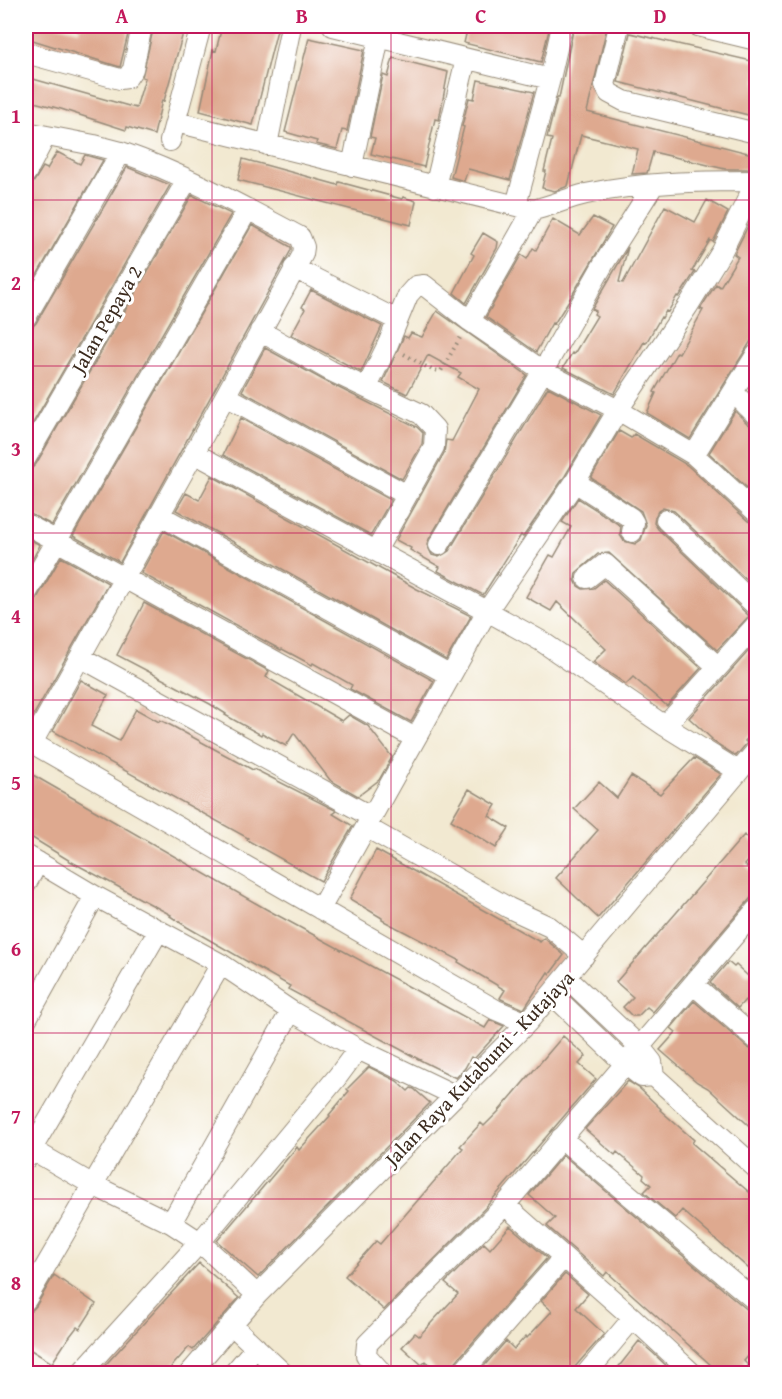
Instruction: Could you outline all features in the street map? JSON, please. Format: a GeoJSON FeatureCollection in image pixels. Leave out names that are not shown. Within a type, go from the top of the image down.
{"type":"FeatureCollection","features":[{"type":"Feature","properties":{"kind":"street"},"geometry":{"type":"LineString","coordinates":[[26,53],[120,79],[127,78],[133,69],[142,26]]}},
{"type":"Feature","properties":{"kind":"street"},"geometry":{"type":"LineString","coordinates":[[201,26],[173,132],[267,145],[524,208],[584,194],[701,182],[756,181],[722,251],[618,410],[575,482],[487,610],[320,909]]}},
{"type":"Feature","properties":{"kind":"street"},"geometry":{"type":"LineString","coordinates":[[267,145],[291,26]]}},
{"type":"Feature","properties":{"kind":"street"},"geometry":{"type":"LineString","coordinates":[[333,26],[550,79]]}},
{"type":"Feature","properties":{"kind":"street"},"geometry":{"type":"LineString","coordinates":[[470,321],[524,208],[562,26]]}},
{"type":"Feature","properties":{"kind":"street"},"geometry":{"type":"LineString","coordinates":[[619,26],[605,86],[609,93],[624,101],[756,133]]}},
{"type":"Feature","properties":{"kind":"street"},"geometry":{"type":"LineString","coordinates":[[698,26],[756,40]]}},
{"type":"Feature","properties":{"kind":"street"},"geometry":{"type":"LineString","coordinates":[[352,166],[379,37]]}},
{"type":"Feature","properties":{"kind":"street"},"geometry":{"type":"LineString","coordinates":[[435,187],[465,59]]}},
{"type":"Feature","properties":{"kind":"street"},"geometry":{"type":"LineString","coordinates":[[26,132],[121,152],[248,209],[300,237],[304,247],[303,254],[194,453],[80,657],[29,742],[496,1010],[527,1023]]}},
{"type":"Feature","properties":{"kind":"street"},"geometry":{"type":"LineString","coordinates":[[26,173],[45,137]]}},
{"type":"Feature","properties":{"kind":"street"},"geometry":{"type":"LineString","coordinates":[[26,317],[121,152]]}},
{"type":"Feature","properties":{"kind":"street","name":"Jalan Pepaya 2"},"geometry":{"type":"LineString","coordinates":[[26,458],[187,180]]}},
{"type":"Feature","properties":{"kind":"street"},"geometry":{"type":"LineString","coordinates":[[438,545],[543,371],[604,263],[654,186]]}},
{"type":"Feature","properties":{"kind":"street"},"geometry":{"type":"LineString","coordinates":[[26,594],[248,209]]}},
{"type":"Feature","properties":{"kind":"street"},"geometry":{"type":"LineString","coordinates":[[294,268],[398,320]]}},
{"type":"Feature","properties":{"kind":"street"},"geometry":{"type":"LineString","coordinates":[[367,387],[411,290],[416,286],[424,285],[470,321],[543,371],[618,410],[694,455],[756,512]]}},
{"type":"Feature","properties":{"kind":"street"},"geometry":{"type":"LineString","coordinates":[[260,331],[331,371],[421,414],[435,429],[434,447],[376,551]]}},
{"type":"Feature","properties":{"kind":"street"},"geometry":{"type":"LineString","coordinates":[[694,455],[756,355]]}},
{"type":"Feature","properties":{"kind":"street"},"geometry":{"type":"LineString","coordinates":[[733,392],[756,415]]}},
{"type":"Feature","properties":{"kind":"street"},"geometry":{"type":"LineString","coordinates":[[225,396],[407,495]]}},
{"type":"Feature","properties":{"kind":"street"},"geometry":{"type":"LineString","coordinates":[[194,453],[541,641],[665,726],[738,771]]}},
{"type":"Feature","properties":{"kind":"street"},"geometry":{"type":"LineString","coordinates":[[575,482],[621,510],[634,523],[632,532]]}},
{"type":"Feature","properties":{"kind":"street"},"geometry":{"type":"LineString","coordinates":[[159,515],[450,675]]}},
{"type":"Feature","properties":{"kind":"street"},"geometry":{"type":"LineString","coordinates":[[666,520],[756,606]]}},
{"type":"Feature","properties":{"kind":"street"},"geometry":{"type":"LineString","coordinates":[[26,524],[415,738]]}},
{"type":"Feature","properties":{"kind":"street"},"geometry":{"type":"LineString","coordinates":[[587,578],[605,564],[718,667]]}},
{"type":"Feature","properties":{"kind":"street"},"geometry":{"type":"LineString","coordinates":[[665,726],[756,625]]}},
{"type":"Feature","properties":{"kind":"street"},"geometry":{"type":"LineString","coordinates":[[80,657],[368,822],[508,908],[550,927],[584,956]]}},
{"type":"Feature","properties":{"kind":"street","name":"Jalan Raya Kutabumi - Kutajaya"},"geometry":{"type":"LineString","coordinates":[[189,1374],[257,1295],[527,1023],[756,751]]}},
{"type":"Feature","properties":{"kind":"street"},"geometry":{"type":"LineString","coordinates":[[26,884],[32,859],[221,964],[291,1011],[358,1048],[454,1095]]}},
{"type":"Feature","properties":{"kind":"street"},"geometry":{"type":"LineString","coordinates":[[26,1020],[95,896]]}},
{"type":"Feature","properties":{"kind":"street"},"geometry":{"type":"LineString","coordinates":[[383,1374],[366,1355],[367,1344],[505,1205],[756,910]]}},
{"type":"Feature","properties":{"kind":"street"},"geometry":{"type":"LineString","coordinates":[[159,930],[27,1152],[171,1223],[200,1242],[257,1295]]}},
{"type":"Feature","properties":{"kind":"street"},"geometry":{"type":"LineString","coordinates":[[26,1300],[221,964]]}},
{"type":"Feature","properties":{"kind":"street"},"geometry":{"type":"LineString","coordinates":[[566,977],[640,1047],[652,1062],[654,1076],[756,1168]]}},
{"type":"Feature","properties":{"kind":"street"},"geometry":{"type":"LineString","coordinates":[[694,985],[756,1039]]}},
{"type":"Feature","properties":{"kind":"street"},"geometry":{"type":"LineString","coordinates":[[552,994],[625,1064],[642,1077],[654,1076]]}},
{"type":"Feature","properties":{"kind":"street"},"geometry":{"type":"LineString","coordinates":[[171,1223],[291,1011]]}},
{"type":"Feature","properties":{"kind":"street"},"geometry":{"type":"LineString","coordinates":[[80,1374],[200,1242],[338,1076],[358,1048]]}},
{"type":"Feature","properties":{"kind":"street"},"geometry":{"type":"LineString","coordinates":[[561,1138],[756,1301]]}},
{"type":"Feature","properties":{"kind":"street"},"geometry":{"type":"LineString","coordinates":[[505,1205],[693,1374]]}},
{"type":"Feature","properties":{"kind":"street"},"geometry":{"type":"LineString","coordinates":[[461,1374],[563,1257]]}},
{"type":"Feature","properties":{"kind":"street"},"geometry":{"type":"LineString","coordinates":[[586,1374],[633,1318]]}},
{"type":"Feature","properties":{"kind":"street"},"geometry":{"type":"LineString","coordinates":[[231,1324],[284,1374]]}},
{"type":"Feature","properties":{"kind":"street"},"geometry":{"type":"LineString","coordinates":[[233,1374],[256,1347]]}},
{"type":"Feature","properties":{"kind":"path"},"geometry":{"type":"LineString","coordinates":[[388,344],[432,370],[441,371],[470,321]]}},
{"type":"Feature","properties":{"kind":"building"},"geometry":{"type":"Polygon","coordinates":[[[26,26],[59,26],[79,31],[80,26],[130,26],[120,67],[26,38],[26,26]]]}},
{"type":"Feature","properties":{"kind":"building"},"geometry":{"type":"Polygon","coordinates":[[[154,26],[185,26],[164,101],[162,100],[154,135],[127,127],[126,130],[26,100],[26,77],[136,108],[145,78],[142,77],[154,26]]]}},
{"type":"Feature","properties":{"kind":"building"},"geometry":{"type":"Polygon","coordinates":[[[222,26],[260,26],[277,30],[253,125],[200,111],[213,50],[216,51],[222,26]]]}},
{"type":"Feature","properties":{"kind":"building"},"geometry":{"type":"Polygon","coordinates":[[[468,26],[550,26],[541,62],[464,43],[468,26]]]}},
{"type":"Feature","properties":{"kind":"building"},"geometry":{"type":"Polygon","coordinates":[[[574,26],[607,27],[587,112],[756,155],[756,169],[725,169],[653,152],[647,173],[632,174],[638,149],[581,135],[568,186],[555,191],[542,188],[552,139],[547,138],[557,98],[559,98],[574,26]]]}},
{"type":"Feature","properties":{"kind":"building"},"geometry":{"type":"Polygon","coordinates":[[[630,33],[756,62],[756,117],[618,82],[630,33]]]}},
{"type":"Feature","properties":{"kind":"building"},"geometry":{"type":"Polygon","coordinates":[[[309,38],[364,50],[347,131],[342,130],[337,149],[285,132],[309,38]]]}},
{"type":"Feature","properties":{"kind":"building"},"geometry":{"type":"Polygon","coordinates":[[[393,58],[448,72],[439,120],[435,119],[424,167],[371,154],[375,138],[370,137],[383,75],[388,77],[393,58]]]}},
{"type":"Feature","properties":{"kind":"building"},"geometry":{"type":"Polygon","coordinates":[[[478,80],[534,92],[510,180],[468,169],[464,181],[451,177],[469,98],[474,99],[478,80]]]}},
{"type":"Feature","properties":{"kind":"building"},"geometry":{"type":"Polygon","coordinates":[[[57,152],[80,164],[85,155],[103,160],[26,294],[26,266],[35,249],[26,243],[26,185],[33,183],[43,167],[47,169],[57,152]]]}},
{"type":"Feature","properties":{"kind":"building"},"geometry":{"type":"Polygon","coordinates":[[[243,159],[338,185],[339,182],[416,201],[411,225],[238,180],[243,159]]]}},
{"type":"Feature","properties":{"kind":"building"},"geometry":{"type":"Polygon","coordinates":[[[127,167],[170,185],[26,435],[26,329],[36,323],[127,167]]]}},
{"type":"Feature","properties":{"kind":"building"},"geometry":{"type":"Polygon","coordinates":[[[192,195],[231,214],[52,525],[26,512],[26,470],[36,464],[192,195]]]}},
{"type":"Feature","properties":{"kind":"building"},"geometry":{"type":"Polygon","coordinates":[[[707,200],[728,212],[713,242],[710,240],[692,271],[695,272],[668,312],[666,311],[661,317],[646,343],[644,342],[614,394],[563,368],[597,316],[594,314],[596,311],[592,309],[628,247],[619,282],[623,283],[665,206],[695,222],[707,200]]]}},
{"type":"Feature","properties":{"kind":"building"},"geometry":{"type":"Polygon","coordinates":[[[593,217],[612,227],[536,352],[486,317],[521,255],[527,259],[533,248],[536,250],[553,219],[580,235],[593,217]]]}},
{"type":"Feature","properties":{"kind":"building"},"geometry":{"type":"Polygon","coordinates":[[[749,224],[756,228],[756,333],[690,439],[647,413],[656,393],[654,392],[686,341],[703,310],[700,309],[716,284],[720,287],[738,257],[734,254],[749,224]]]}},
{"type":"Feature","properties":{"kind":"building"},"geometry":{"type":"Polygon","coordinates":[[[252,225],[291,247],[291,250],[120,562],[73,536],[252,225]]]}},
{"type":"Feature","properties":{"kind":"building"},"geometry":{"type":"Polygon","coordinates":[[[483,233],[498,242],[497,248],[466,303],[454,293],[474,255],[471,253],[483,233]]]}},
{"type":"Feature","properties":{"kind":"building"},"geometry":{"type":"Polygon","coordinates":[[[311,290],[382,326],[361,372],[291,335],[305,309],[302,307],[311,290]]]}},
{"type":"Feature","properties":{"kind":"building"},"geometry":{"type":"Polygon","coordinates":[[[437,311],[527,375],[429,539],[427,545],[432,555],[439,557],[449,551],[548,387],[601,415],[565,476],[523,537],[521,535],[483,595],[438,571],[440,567],[396,540],[444,453],[446,440],[452,441],[479,389],[458,377],[461,373],[428,355],[407,394],[383,382],[404,336],[408,338],[411,333],[422,337],[437,311]]]}},
{"type":"Feature","properties":{"kind":"building"},"geometry":{"type":"Polygon","coordinates":[[[265,348],[417,427],[423,433],[422,444],[402,479],[242,391],[265,348]]]}},
{"type":"Feature","properties":{"kind":"building"},"geometry":{"type":"Polygon","coordinates":[[[735,411],[748,424],[756,427],[756,496],[709,453],[735,411]]]}},
{"type":"Feature","properties":{"kind":"building"},"geometry":{"type":"Polygon","coordinates":[[[241,418],[391,500],[371,535],[223,455],[241,418]]]}},
{"type":"Feature","properties":{"kind":"building"},"geometry":{"type":"Polygon","coordinates":[[[619,431],[631,438],[634,434],[687,465],[748,521],[756,524],[756,589],[674,511],[663,508],[655,517],[654,523],[658,529],[749,616],[717,650],[609,553],[598,554],[576,573],[575,580],[583,589],[594,588],[604,580],[701,668],[667,706],[633,677],[626,684],[593,662],[606,649],[557,602],[551,611],[526,597],[550,555],[554,557],[571,527],[562,522],[578,498],[621,526],[620,535],[624,541],[635,544],[641,540],[646,525],[641,511],[591,478],[619,431]]]}},
{"type":"Feature","properties":{"kind":"building"},"geometry":{"type":"Polygon","coordinates":[[[212,476],[417,589],[471,616],[446,660],[176,510],[186,493],[199,500],[212,476]]]}},
{"type":"Feature","properties":{"kind":"building"},"geometry":{"type":"Polygon","coordinates":[[[164,531],[434,681],[411,722],[350,689],[352,685],[313,663],[312,665],[281,650],[141,573],[164,531]]]}},
{"type":"Feature","properties":{"kind":"building"},"geometry":{"type":"Polygon","coordinates":[[[26,537],[40,545],[26,571],[26,537]]]}},
{"type":"Feature","properties":{"kind":"building"},"geometry":{"type":"Polygon","coordinates":[[[61,557],[108,583],[28,725],[26,723],[26,606],[36,600],[61,557]]]}},
{"type":"Feature","properties":{"kind":"building"},"geometry":{"type":"Polygon","coordinates":[[[144,603],[269,671],[266,677],[342,721],[349,715],[368,726],[392,757],[379,780],[358,796],[330,780],[294,733],[286,746],[262,733],[261,735],[210,704],[117,655],[144,603]]]}},
{"type":"Feature","properties":{"kind":"building"},"geometry":{"type":"Polygon","coordinates":[[[753,646],[756,649],[756,729],[736,756],[711,740],[689,718],[753,646]]]}},
{"type":"Feature","properties":{"kind":"building"},"geometry":{"type":"Polygon","coordinates":[[[81,680],[108,695],[91,726],[119,741],[136,709],[337,811],[333,814],[353,826],[321,881],[247,840],[248,838],[53,731],[81,680]]]}},
{"type":"Feature","properties":{"kind":"building"},"geometry":{"type":"Polygon","coordinates":[[[694,758],[721,774],[598,918],[556,878],[598,830],[574,809],[599,782],[617,798],[631,776],[660,794],[694,758]]]}},
{"type":"Feature","properties":{"kind":"building"},"geometry":{"type":"Polygon","coordinates":[[[26,771],[266,909],[485,1028],[490,1020],[504,1026],[474,1059],[471,1057],[456,1078],[424,1062],[288,989],[290,986],[187,927],[171,915],[70,861],[26,834],[26,771]]]}},
{"type":"Feature","properties":{"kind":"building"},"geometry":{"type":"Polygon","coordinates":[[[469,789],[496,805],[489,816],[509,828],[496,848],[451,820],[469,789]]]}},
{"type":"Feature","properties":{"kind":"building"},"geometry":{"type":"Polygon","coordinates":[[[744,835],[756,845],[756,852],[745,865],[756,875],[756,892],[653,1012],[647,1007],[638,1016],[632,1016],[623,1007],[633,997],[616,982],[744,835]]]}},
{"type":"Feature","properties":{"kind":"building"},"geometry":{"type":"Polygon","coordinates":[[[376,850],[540,942],[544,938],[564,955],[550,974],[548,972],[524,1009],[501,999],[505,990],[458,962],[459,960],[382,920],[350,899],[376,850]]]}},
{"type":"Feature","properties":{"kind":"building"},"geometry":{"type":"Polygon","coordinates":[[[728,962],[734,967],[736,965],[748,976],[756,966],[756,1010],[745,1000],[738,1008],[710,983],[728,962]]]}},
{"type":"Feature","properties":{"kind":"building"},"geometry":{"type":"Polygon","coordinates":[[[694,1001],[748,1048],[756,1051],[756,1132],[708,1088],[697,1082],[660,1050],[676,1032],[671,1028],[694,1001]]]}},
{"type":"Feature","properties":{"kind":"building"},"geometry":{"type":"Polygon","coordinates":[[[563,1036],[586,1056],[579,1064],[596,1079],[485,1208],[384,1310],[345,1276],[376,1241],[380,1244],[463,1148],[460,1146],[481,1123],[484,1126],[498,1112],[563,1036]]]}},
{"type":"Feature","properties":{"kind":"building"},"geometry":{"type":"Polygon","coordinates":[[[369,1067],[397,1081],[408,1091],[411,1088],[414,1089],[430,1103],[258,1277],[217,1241],[297,1147],[299,1150],[330,1116],[349,1091],[347,1089],[369,1067]]]}},
{"type":"Feature","properties":{"kind":"building"},"geometry":{"type":"Polygon","coordinates":[[[628,1081],[639,1088],[694,1140],[692,1143],[756,1198],[756,1275],[682,1210],[675,1218],[644,1192],[651,1185],[643,1178],[644,1175],[617,1152],[615,1155],[585,1129],[628,1081]]]}},
{"type":"Feature","properties":{"kind":"building"},"geometry":{"type":"Polygon","coordinates":[[[563,1155],[756,1317],[756,1347],[744,1361],[756,1374],[721,1374],[607,1272],[604,1276],[547,1226],[555,1218],[529,1195],[563,1155]]]}},
{"type":"Feature","properties":{"kind":"building"},"geometry":{"type":"Polygon","coordinates":[[[510,1226],[547,1258],[452,1366],[449,1374],[439,1374],[426,1361],[422,1365],[402,1347],[415,1333],[419,1336],[458,1294],[445,1283],[484,1243],[490,1249],[510,1226]]]}},
{"type":"Feature","properties":{"kind":"building"},"geometry":{"type":"Polygon","coordinates":[[[199,1263],[239,1298],[193,1350],[189,1347],[165,1374],[97,1374],[199,1263]]]}},
{"type":"Feature","properties":{"kind":"building"},"geometry":{"type":"Polygon","coordinates":[[[565,1274],[588,1294],[576,1308],[604,1334],[569,1374],[477,1374],[506,1341],[514,1349],[552,1311],[541,1301],[565,1274]]]}},
{"type":"Feature","properties":{"kind":"building"},"geometry":{"type":"Polygon","coordinates":[[[54,1275],[96,1304],[80,1329],[77,1327],[52,1363],[26,1347],[26,1312],[36,1306],[54,1275]]]}},
{"type":"Feature","properties":{"kind":"building"},"geometry":{"type":"Polygon","coordinates":[[[639,1341],[653,1353],[675,1374],[613,1374],[639,1341]]]}}]}
